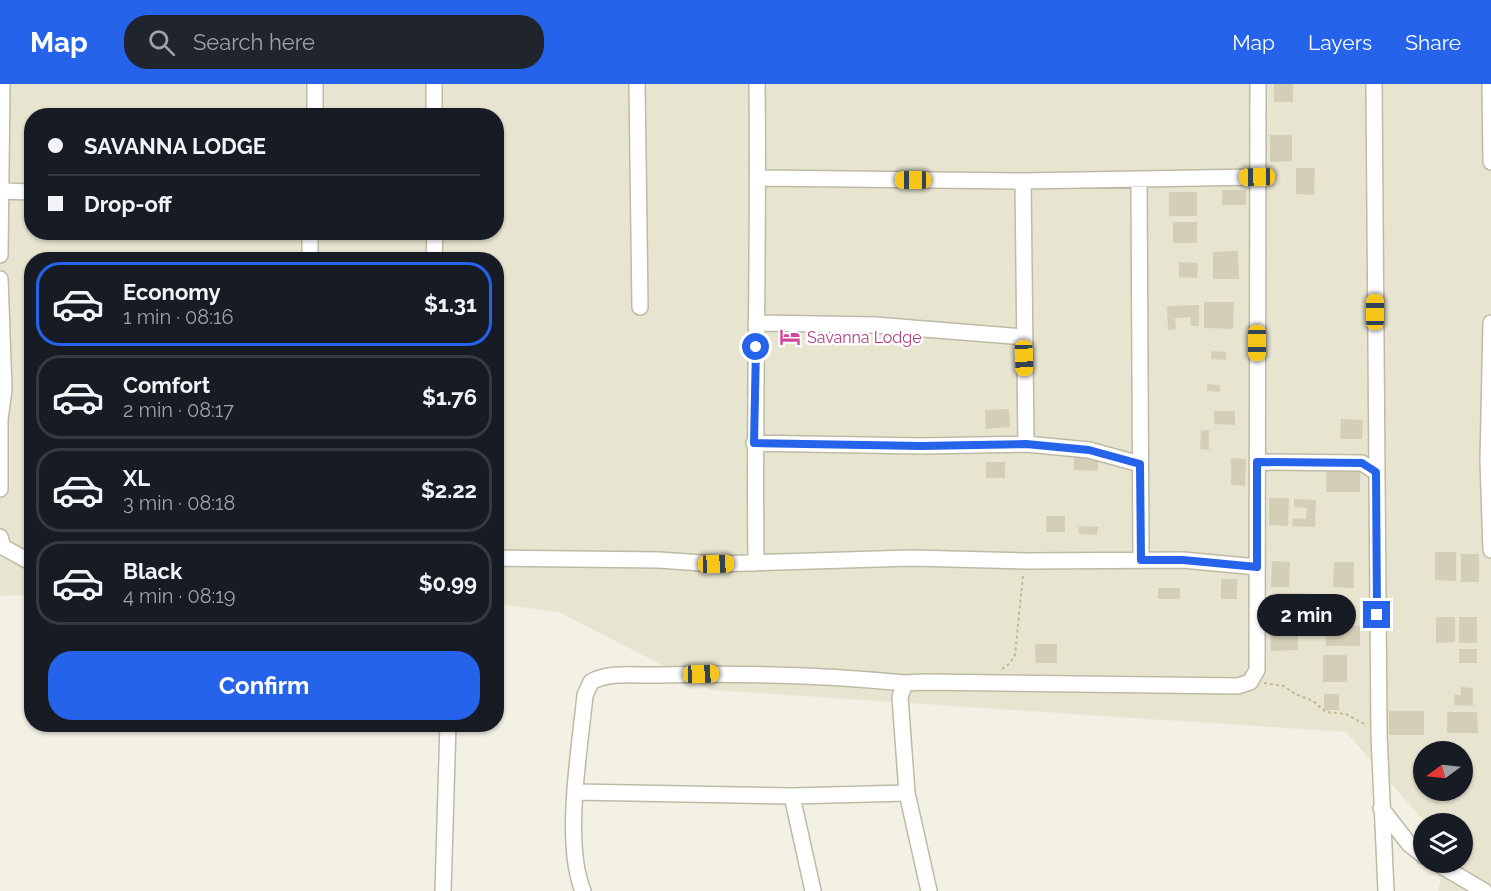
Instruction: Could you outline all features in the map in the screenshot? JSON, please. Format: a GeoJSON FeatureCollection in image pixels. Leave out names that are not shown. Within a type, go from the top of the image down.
{"type":"FeatureCollection","features":[{"type":"Feature","properties":{"kind":"street"},"geometry":{"type":"LineString","coordinates":[[0,255],[2,84]]}},
{"type":"Feature","properties":{"kind":"street"},"geometry":{"type":"LineString","coordinates":[[315,84],[315,108]]}},
{"type":"Feature","properties":{"kind":"street"},"geometry":{"type":"LineString","coordinates":[[434,84],[434,108]]}},
{"type":"Feature","properties":{"kind":"street"},"geometry":{"type":"LineString","coordinates":[[637,84],[640,308]]}},
{"type":"Feature","properties":{"kind":"street"},"geometry":{"type":"LineString","coordinates":[[756,562],[754,443],[757,84]]}},
{"type":"Feature","properties":{"kind":"street"},"geometry":{"type":"LineString","coordinates":[[583,891],[574,854],[577,792],[585,695],[595,680],[614,676],[744,673],[837,676],[904,683],[1238,686],[1245,685],[1253,679],[1258,663],[1258,84]]}},
{"type":"Feature","properties":{"kind":"street"},"geometry":{"type":"LineString","coordinates":[[1374,84],[1378,734],[1386,891]]}},
{"type":"Feature","properties":{"kind":"street"},"geometry":{"type":"LineString","coordinates":[[1490,84],[1491,162]]}},
{"type":"Feature","properties":{"kind":"street"},"geometry":{"type":"LineString","coordinates":[[758,178],[1023,181],[1257,177]]}},
{"type":"Feature","properties":{"kind":"street"},"geometry":{"type":"LineString","coordinates":[[1139,180],[1141,560]]}},
{"type":"Feature","properties":{"kind":"street"},"geometry":{"type":"LineString","coordinates":[[1023,181],[1026,444]]}},
{"type":"Feature","properties":{"kind":"street"},"geometry":{"type":"LineString","coordinates":[[2,191],[24,192]]}},
{"type":"Feature","properties":{"kind":"street"},"geometry":{"type":"LineString","coordinates":[[0,279],[4,388],[0,419],[0,489]]}},
{"type":"Feature","properties":{"kind":"street"},"geometry":{"type":"LineString","coordinates":[[756,323],[875,325],[1023,337]]}},
{"type":"Feature","properties":{"kind":"street"},"geometry":{"type":"LineString","coordinates":[[1491,323],[1489,461],[1491,550]]}},
{"type":"Feature","properties":{"kind":"street"},"geometry":{"type":"LineString","coordinates":[[754,443],[921,446],[1026,444],[1089,450],[1140,464]]}},
{"type":"Feature","properties":{"kind":"street"},"geometry":{"type":"LineString","coordinates":[[1257,462],[1362,463],[1376,472]]}},
{"type":"Feature","properties":{"kind":"street"},"geometry":{"type":"LineString","coordinates":[[0,537],[3,547],[24,559]]}},
{"type":"Feature","properties":{"kind":"street"},"geometry":{"type":"LineString","coordinates":[[504,558],[659,560],[716,564],[910,558],[1025,561],[1183,560],[1257,567]]}},
{"type":"Feature","properties":{"kind":"street"},"geometry":{"type":"LineString","coordinates":[[904,683],[900,697],[907,793],[929,891]]}},
{"type":"Feature","properties":{"kind":"street"},"geometry":{"type":"LineString","coordinates":[[442,891],[448,732]]}},
{"type":"Feature","properties":{"kind":"street"},"geometry":{"type":"LineString","coordinates":[[577,792],[792,796],[907,793]]}},
{"type":"Feature","properties":{"kind":"street"},"geometry":{"type":"LineString","coordinates":[[792,796],[813,891]]}},
{"type":"Feature","properties":{"kind":"street"},"geometry":{"type":"LineString","coordinates":[[1381,808],[1413,848]]}},
{"type":"Feature","properties":{"kind":"street"},"geometry":{"type":"LineString","coordinates":[[1454,873],[1484,891]]}},
{"type":"Feature","properties":{"kind":"path"},"geometry":{"type":"LineString","coordinates":[[982,683],[1010,663],[1015,655],[1025,561]]}},
{"type":"Feature","properties":{"kind":"path"},"geometry":{"type":"LineString","coordinates":[[1253,679],[1271,686],[1284,686],[1295,694],[1313,700],[1326,712],[1352,716],[1378,734]]}},
{"type":"Feature","properties":{"kind":"shaded area"},"geometry":{"type":"Polygon","coordinates":[[[0,84],[1491,84],[1491,891],[1438,891],[1442,873],[1473,873],[1473,813],[1417,813],[1346,732],[711,690],[559,612],[504,605],[504,252],[24,252],[24,595],[0,596],[0,84]]]}},
{"type":"Feature","properties":{"kind":"building"},"geometry":{"type":"Polygon","coordinates":[[[1274,84],[1293,84],[1293,102],[1274,102],[1274,84]]]}},
{"type":"Feature","properties":{"kind":"building"},"geometry":{"type":"Polygon","coordinates":[[[1270,135],[1292,135],[1292,161],[1270,162],[1270,135]]]}},
{"type":"Feature","properties":{"kind":"building"},"geometry":{"type":"Polygon","coordinates":[[[1296,168],[1315,168],[1314,195],[1296,194],[1296,168]]]}},
{"type":"Feature","properties":{"kind":"building"},"geometry":{"type":"Polygon","coordinates":[[[1222,190],[1246,190],[1246,205],[1222,205],[1222,190]]]}},
{"type":"Feature","properties":{"kind":"building"},"geometry":{"type":"Polygon","coordinates":[[[1169,192],[1197,192],[1197,216],[1169,216],[1169,192]]]}},
{"type":"Feature","properties":{"kind":"building"},"geometry":{"type":"Polygon","coordinates":[[[1173,222],[1197,222],[1197,243],[1173,243],[1173,222]]]}},
{"type":"Feature","properties":{"kind":"building"},"geometry":{"type":"Polygon","coordinates":[[[1238,251],[1239,279],[1213,279],[1213,252],[1238,251]]]}},
{"type":"Feature","properties":{"kind":"building"},"geometry":{"type":"Polygon","coordinates":[[[1179,262],[1198,263],[1197,278],[1179,277],[1179,262]]]}},
{"type":"Feature","properties":{"kind":"building"},"geometry":{"type":"Polygon","coordinates":[[[1204,302],[1234,302],[1233,329],[1204,328],[1204,302]]]}},
{"type":"Feature","properties":{"kind":"building"},"geometry":{"type":"Polygon","coordinates":[[[1199,305],[1199,326],[1191,326],[1191,317],[1175,318],[1176,329],[1168,330],[1167,306],[1199,305]]]}},
{"type":"Feature","properties":{"kind":"building"},"geometry":{"type":"Polygon","coordinates":[[[1211,351],[1226,352],[1226,360],[1211,359],[1211,351]]]}},
{"type":"Feature","properties":{"kind":"building"},"geometry":{"type":"Polygon","coordinates":[[[1207,384],[1220,385],[1220,392],[1207,391],[1207,384]]]}},
{"type":"Feature","properties":{"kind":"building"},"geometry":{"type":"Polygon","coordinates":[[[1009,409],[1010,427],[986,429],[985,410],[1009,409]]]}},
{"type":"Feature","properties":{"kind":"building"},"geometry":{"type":"Polygon","coordinates":[[[1214,411],[1235,411],[1235,425],[1214,424],[1214,411]]]}},
{"type":"Feature","properties":{"kind":"building"},"geometry":{"type":"Polygon","coordinates":[[[1341,419],[1363,420],[1362,439],[1340,439],[1341,419]]]}},
{"type":"Feature","properties":{"kind":"building"},"geometry":{"type":"Polygon","coordinates":[[[1201,430],[1209,430],[1209,450],[1200,449],[1201,430]]]}},
{"type":"Feature","properties":{"kind":"building"},"geometry":{"type":"Polygon","coordinates":[[[1074,457],[1098,458],[1098,471],[1074,470],[1074,457]]]}},
{"type":"Feature","properties":{"kind":"building"},"geometry":{"type":"Polygon","coordinates":[[[1231,458],[1246,459],[1245,486],[1231,485],[1231,458]]]}},
{"type":"Feature","properties":{"kind":"building"},"geometry":{"type":"Polygon","coordinates":[[[986,462],[1005,462],[1005,478],[986,478],[986,462]]]}},
{"type":"Feature","properties":{"kind":"building"},"geometry":{"type":"Polygon","coordinates":[[[1326,468],[1360,468],[1360,492],[1326,492],[1326,468]]]}},
{"type":"Feature","properties":{"kind":"building"},"geometry":{"type":"Polygon","coordinates":[[[1269,498],[1289,498],[1288,526],[1269,525],[1269,498]]]}},
{"type":"Feature","properties":{"kind":"building"},"geometry":{"type":"Polygon","coordinates":[[[1294,499],[1316,500],[1315,527],[1292,526],[1293,518],[1306,519],[1307,508],[1294,507],[1294,499]]]}},
{"type":"Feature","properties":{"kind":"building"},"geometry":{"type":"Polygon","coordinates":[[[1046,516],[1065,516],[1065,532],[1046,532],[1046,516]]]}},
{"type":"Feature","properties":{"kind":"building"},"geometry":{"type":"Polygon","coordinates":[[[1079,526],[1098,527],[1097,535],[1079,534],[1079,526]]]}},
{"type":"Feature","properties":{"kind":"building"},"geometry":{"type":"Polygon","coordinates":[[[1435,552],[1456,552],[1456,581],[1435,580],[1435,552]]]}},
{"type":"Feature","properties":{"kind":"building"},"geometry":{"type":"Polygon","coordinates":[[[1461,554],[1479,554],[1479,582],[1461,582],[1461,554]]]}},
{"type":"Feature","properties":{"kind":"building"},"geometry":{"type":"Polygon","coordinates":[[[1272,561],[1290,562],[1289,587],[1271,587],[1272,561]]]}},
{"type":"Feature","properties":{"kind":"building"},"geometry":{"type":"Polygon","coordinates":[[[1334,562],[1354,562],[1354,588],[1333,587],[1334,562]]]}},
{"type":"Feature","properties":{"kind":"building"},"geometry":{"type":"Polygon","coordinates":[[[1221,579],[1237,579],[1237,599],[1221,599],[1221,579]]]}},
{"type":"Feature","properties":{"kind":"building"},"geometry":{"type":"Polygon","coordinates":[[[1158,588],[1180,588],[1180,599],[1158,599],[1158,588]]]}},
{"type":"Feature","properties":{"kind":"building"},"geometry":{"type":"Polygon","coordinates":[[[1277,593],[1305,593],[1305,618],[1278,619],[1277,593]]]}},
{"type":"Feature","properties":{"kind":"building"},"geometry":{"type":"Polygon","coordinates":[[[1436,617],[1455,617],[1455,642],[1436,643],[1436,617]]]}},
{"type":"Feature","properties":{"kind":"building"},"geometry":{"type":"Polygon","coordinates":[[[1459,617],[1477,617],[1477,643],[1459,643],[1459,617]]]}},
{"type":"Feature","properties":{"kind":"building"},"geometry":{"type":"Polygon","coordinates":[[[1298,624],[1298,650],[1271,651],[1270,625],[1298,624]]]}},
{"type":"Feature","properties":{"kind":"building"},"geometry":{"type":"Polygon","coordinates":[[[1325,626],[1360,626],[1360,646],[1326,646],[1325,626]]]}},
{"type":"Feature","properties":{"kind":"building"},"geometry":{"type":"Polygon","coordinates":[[[1035,644],[1057,644],[1057,663],[1036,663],[1035,644]]]}},
{"type":"Feature","properties":{"kind":"building"},"geometry":{"type":"Polygon","coordinates":[[[1459,649],[1477,649],[1477,663],[1459,663],[1459,649]]]}},
{"type":"Feature","properties":{"kind":"building"},"geometry":{"type":"Polygon","coordinates":[[[1323,655],[1347,655],[1347,682],[1323,682],[1323,655]]]}},
{"type":"Feature","properties":{"kind":"building"},"geometry":{"type":"Polygon","coordinates":[[[1461,687],[1473,688],[1473,706],[1454,705],[1454,695],[1461,695],[1461,687]]]}},
{"type":"Feature","properties":{"kind":"building"},"geometry":{"type":"Polygon","coordinates":[[[1324,694],[1339,694],[1339,710],[1324,710],[1324,694]]]}},
{"type":"Feature","properties":{"kind":"building"},"geometry":{"type":"Polygon","coordinates":[[[1389,711],[1424,711],[1424,735],[1389,735],[1389,711]]]}},
{"type":"Feature","properties":{"kind":"building"},"geometry":{"type":"Polygon","coordinates":[[[1447,712],[1477,712],[1478,733],[1447,733],[1447,712]]]}},
{"type":"Feature","properties":{"kind":"place","name":"Savanna Lodge"},"geometry":{"type":"Point","coordinates":[790,337]}},
{"type":"Feature","properties":{"kind":"route"},"geometry":{"type":"LineString","coordinates":[[756,347],[754,443],[921,446],[1026,444],[1089,450],[1140,464],[1141,560],[1183,560],[1257,567],[1257,462],[1362,463],[1369,466],[1376,472],[1377,615]]}}]}
